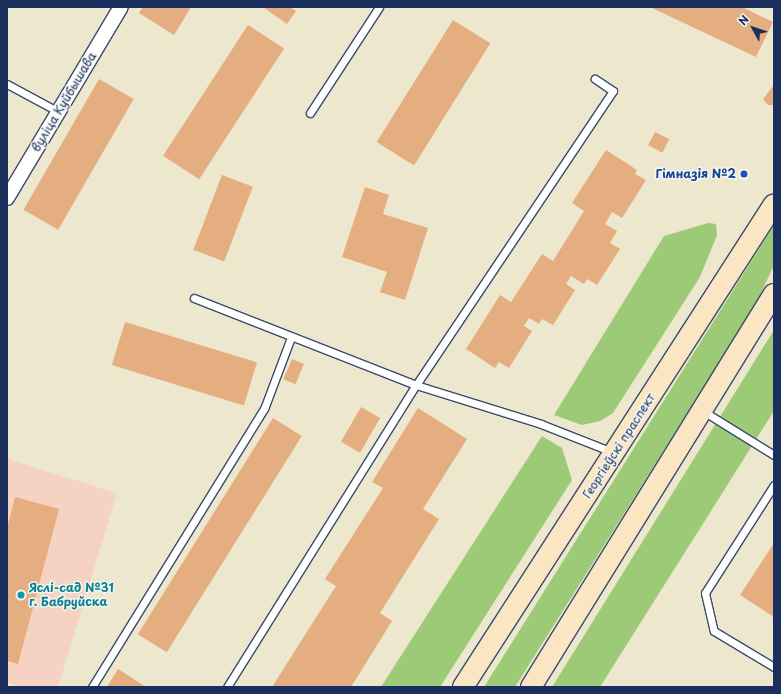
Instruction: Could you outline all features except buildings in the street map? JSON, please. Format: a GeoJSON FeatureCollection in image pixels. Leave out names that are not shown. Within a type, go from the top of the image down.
{"type":"FeatureCollection","features":[{"type":"Feature","properties":{"kind":"main road","name":"Георгіеўскі праспект"},"geometry":{"type":"LineString","coordinates":[[464,687],[774,204]]}},
{"type":"Feature","properties":{"kind":"main road"},"geometry":{"type":"LineString","coordinates":[[531,687],[774,294]]}},
{"type":"Feature","properties":{"kind":"street","name":"вуліца Куйбышава"},"geometry":{"type":"LineString","coordinates":[[7,198],[121,7]]}},
{"type":"Feature","properties":{"kind":"lane"},"geometry":{"type":"LineString","coordinates":[[310,113],[379,7]]}},
{"type":"Feature","properties":{"kind":"lane"},"geometry":{"type":"LineString","coordinates":[[227,687],[416,385],[612,91],[595,79]]}},
{"type":"Feature","properties":{"kind":"lane"},"geometry":{"type":"LineString","coordinates":[[7,84],[58,112]]}},
{"type":"Feature","properties":{"kind":"lane"},"geometry":{"type":"LineString","coordinates":[[194,298],[291,338],[416,385],[541,424],[615,453]]}},
{"type":"Feature","properties":{"kind":"lane"},"geometry":{"type":"LineString","coordinates":[[92,687],[264,409],[291,338]]}},
{"type":"Feature","properties":{"kind":"lane"},"geometry":{"type":"LineString","coordinates":[[702,410],[774,455]]}},
{"type":"Feature","properties":{"kind":"lane"},"geometry":{"type":"LineString","coordinates":[[774,485],[705,593],[714,631],[774,667]]}},
{"type":"Feature","properties":{"kind":"shaded area"},"geometry":{"type":"Polygon","coordinates":[[[7,459],[117,493],[58,687],[20,687],[7,683],[7,459]]]}},
{"type":"Feature","properties":{"kind":"green space"},"geometry":{"type":"Polygon","coordinates":[[[708,223],[716,224],[717,235],[700,277],[613,413],[600,421],[582,425],[554,415],[664,236],[708,223]]]}},
{"type":"Feature","properties":{"kind":"green space"},"geometry":{"type":"Polygon","coordinates":[[[774,225],[774,265],[757,302],[515,687],[484,687],[774,225]]]}},
{"type":"Feature","properties":{"kind":"green space"},"geometry":{"type":"Polygon","coordinates":[[[774,330],[774,411],[600,687],[552,687],[774,330]]]}},
{"type":"Feature","properties":{"kind":"green space"},"geometry":{"type":"Polygon","coordinates":[[[542,436],[562,448],[572,480],[440,687],[381,687],[542,436]]]}},
{"type":"Feature","properties":{"kind":"place","name":"Гімназія №2"},"geometry":{"type":"Point","coordinates":[744,174]}},
{"type":"Feature","properties":{"kind":"place","name":"Яслі-сад №31 г. Бабруйска"},"geometry":{"type":"Point","coordinates":[21,595]}}]}
